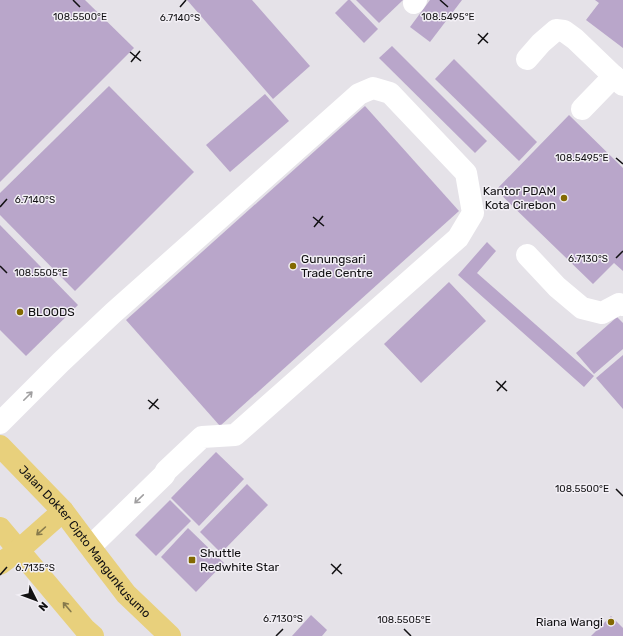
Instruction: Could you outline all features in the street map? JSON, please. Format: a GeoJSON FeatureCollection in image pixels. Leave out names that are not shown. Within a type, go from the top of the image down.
{"type":"FeatureCollection","features":[{"type":"Feature","properties":{"kind":"main road","name":"Jalan Dokter Cipto Mangunkusumo"},"geometry":{"type":"LineString","coordinates":[[0,446],[63,511],[126,594],[170,636]]}},
{"type":"Feature","properties":{"kind":"main road"},"geometry":{"type":"LineString","coordinates":[[0,564],[19,550],[63,511]]}},
{"type":"Feature","properties":{"kind":"main road"},"geometry":{"type":"LineString","coordinates":[[0,528],[85,629],[93,636]]}},
{"type":"Feature","properties":{"kind":"lane"},"geometry":{"type":"LineString","coordinates":[[527,59],[541,43],[556,30],[564,31],[575,39],[619,81],[582,108]]}},
{"type":"Feature","properties":{"kind":"lane"},"geometry":{"type":"LineString","coordinates":[[0,423],[113,313],[359,94],[373,88],[390,93],[466,173],[473,213],[458,238],[452,244],[235,435],[202,437],[90,547]]}},
{"type":"Feature","properties":{"kind":"lane"},"geometry":{"type":"LineString","coordinates":[[526,255],[557,287],[582,308],[602,313],[619,304],[623,305]]}},
{"type":"Feature","properties":{"kind":"building"},"geometry":{"type":"Polygon","coordinates":[[[0,0],[85,0],[134,48],[0,182],[0,0]]]}},
{"type":"Feature","properties":{"kind":"building"},"geometry":{"type":"Polygon","coordinates":[[[187,0],[252,0],[310,66],[273,99],[187,0]]]}},
{"type":"Feature","properties":{"kind":"building"},"geometry":{"type":"Polygon","coordinates":[[[348,0],[350,0],[378,29],[364,43],[335,13],[348,0]]]}},
{"type":"Feature","properties":{"kind":"building"},"geometry":{"type":"Polygon","coordinates":[[[356,0],[403,0],[379,23],[356,0]]]}},
{"type":"Feature","properties":{"kind":"building"},"geometry":{"type":"Polygon","coordinates":[[[430,0],[462,0],[430,42],[410,27],[430,0]]]}},
{"type":"Feature","properties":{"kind":"building"},"geometry":{"type":"Polygon","coordinates":[[[595,0],[623,0],[623,48],[586,20],[599,3],[595,0]]]}},
{"type":"Feature","properties":{"kind":"building"},"geometry":{"type":"Polygon","coordinates":[[[392,46],[487,141],[475,153],[379,58],[392,46]]]}},
{"type":"Feature","properties":{"kind":"building"},"geometry":{"type":"Polygon","coordinates":[[[454,59],[537,142],[519,161],[435,79],[454,59]]]}},
{"type":"Feature","properties":{"kind":"building"},"geometry":{"type":"Polygon","coordinates":[[[109,86],[194,172],[75,291],[0,215],[0,193],[109,86]]]}},
{"type":"Feature","properties":{"kind":"building"},"geometry":{"type":"Polygon","coordinates":[[[265,94],[289,121],[230,172],[206,145],[265,94]]]}},
{"type":"Feature","properties":{"kind":"building","name":"Gunungsari Trade Centre"},"geometry":{"type":"Polygon","coordinates":[[[365,106],[459,211],[220,426],[126,320],[365,106]]]}},
{"type":"Feature","properties":{"kind":"building","name":"Kantor PDAM Kota Cirebon"},"geometry":{"type":"Polygon","coordinates":[[[569,115],[623,168],[623,271],[614,263],[593,284],[496,190],[569,115]]]}},
{"type":"Feature","properties":{"kind":"building"},"geometry":{"type":"Polygon","coordinates":[[[0,225],[78,305],[26,356],[0,330],[0,225]]]}},
{"type":"Feature","properties":{"kind":"building"},"geometry":{"type":"Polygon","coordinates":[[[487,242],[496,251],[477,273],[594,376],[584,387],[458,275],[487,242]]]}},
{"type":"Feature","properties":{"kind":"building"},"geometry":{"type":"Polygon","coordinates":[[[449,282],[486,321],[421,383],[384,344],[449,282]]]}},
{"type":"Feature","properties":{"kind":"building"},"geometry":{"type":"Polygon","coordinates":[[[617,317],[623,323],[623,349],[594,374],[576,353],[617,317]]]}},
{"type":"Feature","properties":{"kind":"building"},"geometry":{"type":"Polygon","coordinates":[[[623,355],[623,409],[596,378],[623,355]]]}},
{"type":"Feature","properties":{"kind":"building"},"geometry":{"type":"Polygon","coordinates":[[[216,452],[244,479],[199,526],[171,498],[216,452]]]}},
{"type":"Feature","properties":{"kind":"building"},"geometry":{"type":"Polygon","coordinates":[[[247,484],[268,505],[221,553],[200,532],[247,484]]]}},
{"type":"Feature","properties":{"kind":"building"},"geometry":{"type":"Polygon","coordinates":[[[170,500],[191,521],[156,556],[135,535],[170,500]]]}},
{"type":"Feature","properties":{"kind":"building","name":"Shuttle Redwhite Star"},"geometry":{"type":"Polygon","coordinates":[[[188,528],[224,563],[196,592],[161,557],[188,528]]]}},
{"type":"Feature","properties":{"kind":"building"},"geometry":{"type":"Polygon","coordinates":[[[311,615],[327,630],[322,636],[292,636],[311,615]]]}},
{"type":"Feature","properties":{"kind":"building","name":"Riana Wangi"},"geometry":{"type":"Polygon","coordinates":[[[611,616],[623,628],[623,636],[591,636],[611,616]]]}},
{"type":"Feature","properties":{"kind":"place","name":"Kantor PDAM Kota Cirebon"},"geometry":{"type":"Point","coordinates":[564,198]}},
{"type":"Feature","properties":{"kind":"place","name":"Gunungsari Trade Centre"},"geometry":{"type":"Point","coordinates":[293,266]}},
{"type":"Feature","properties":{"kind":"place","name":"BLOODS"},"geometry":{"type":"Point","coordinates":[20,312]}},
{"type":"Feature","properties":{"kind":"place","name":"Shuttle Redwhite Star"},"geometry":{"type":"Point","coordinates":[192,560]}},
{"type":"Feature","properties":{"kind":"place","name":"Riana Wangi"},"geometry":{"type":"Point","coordinates":[611,622]}}]}
